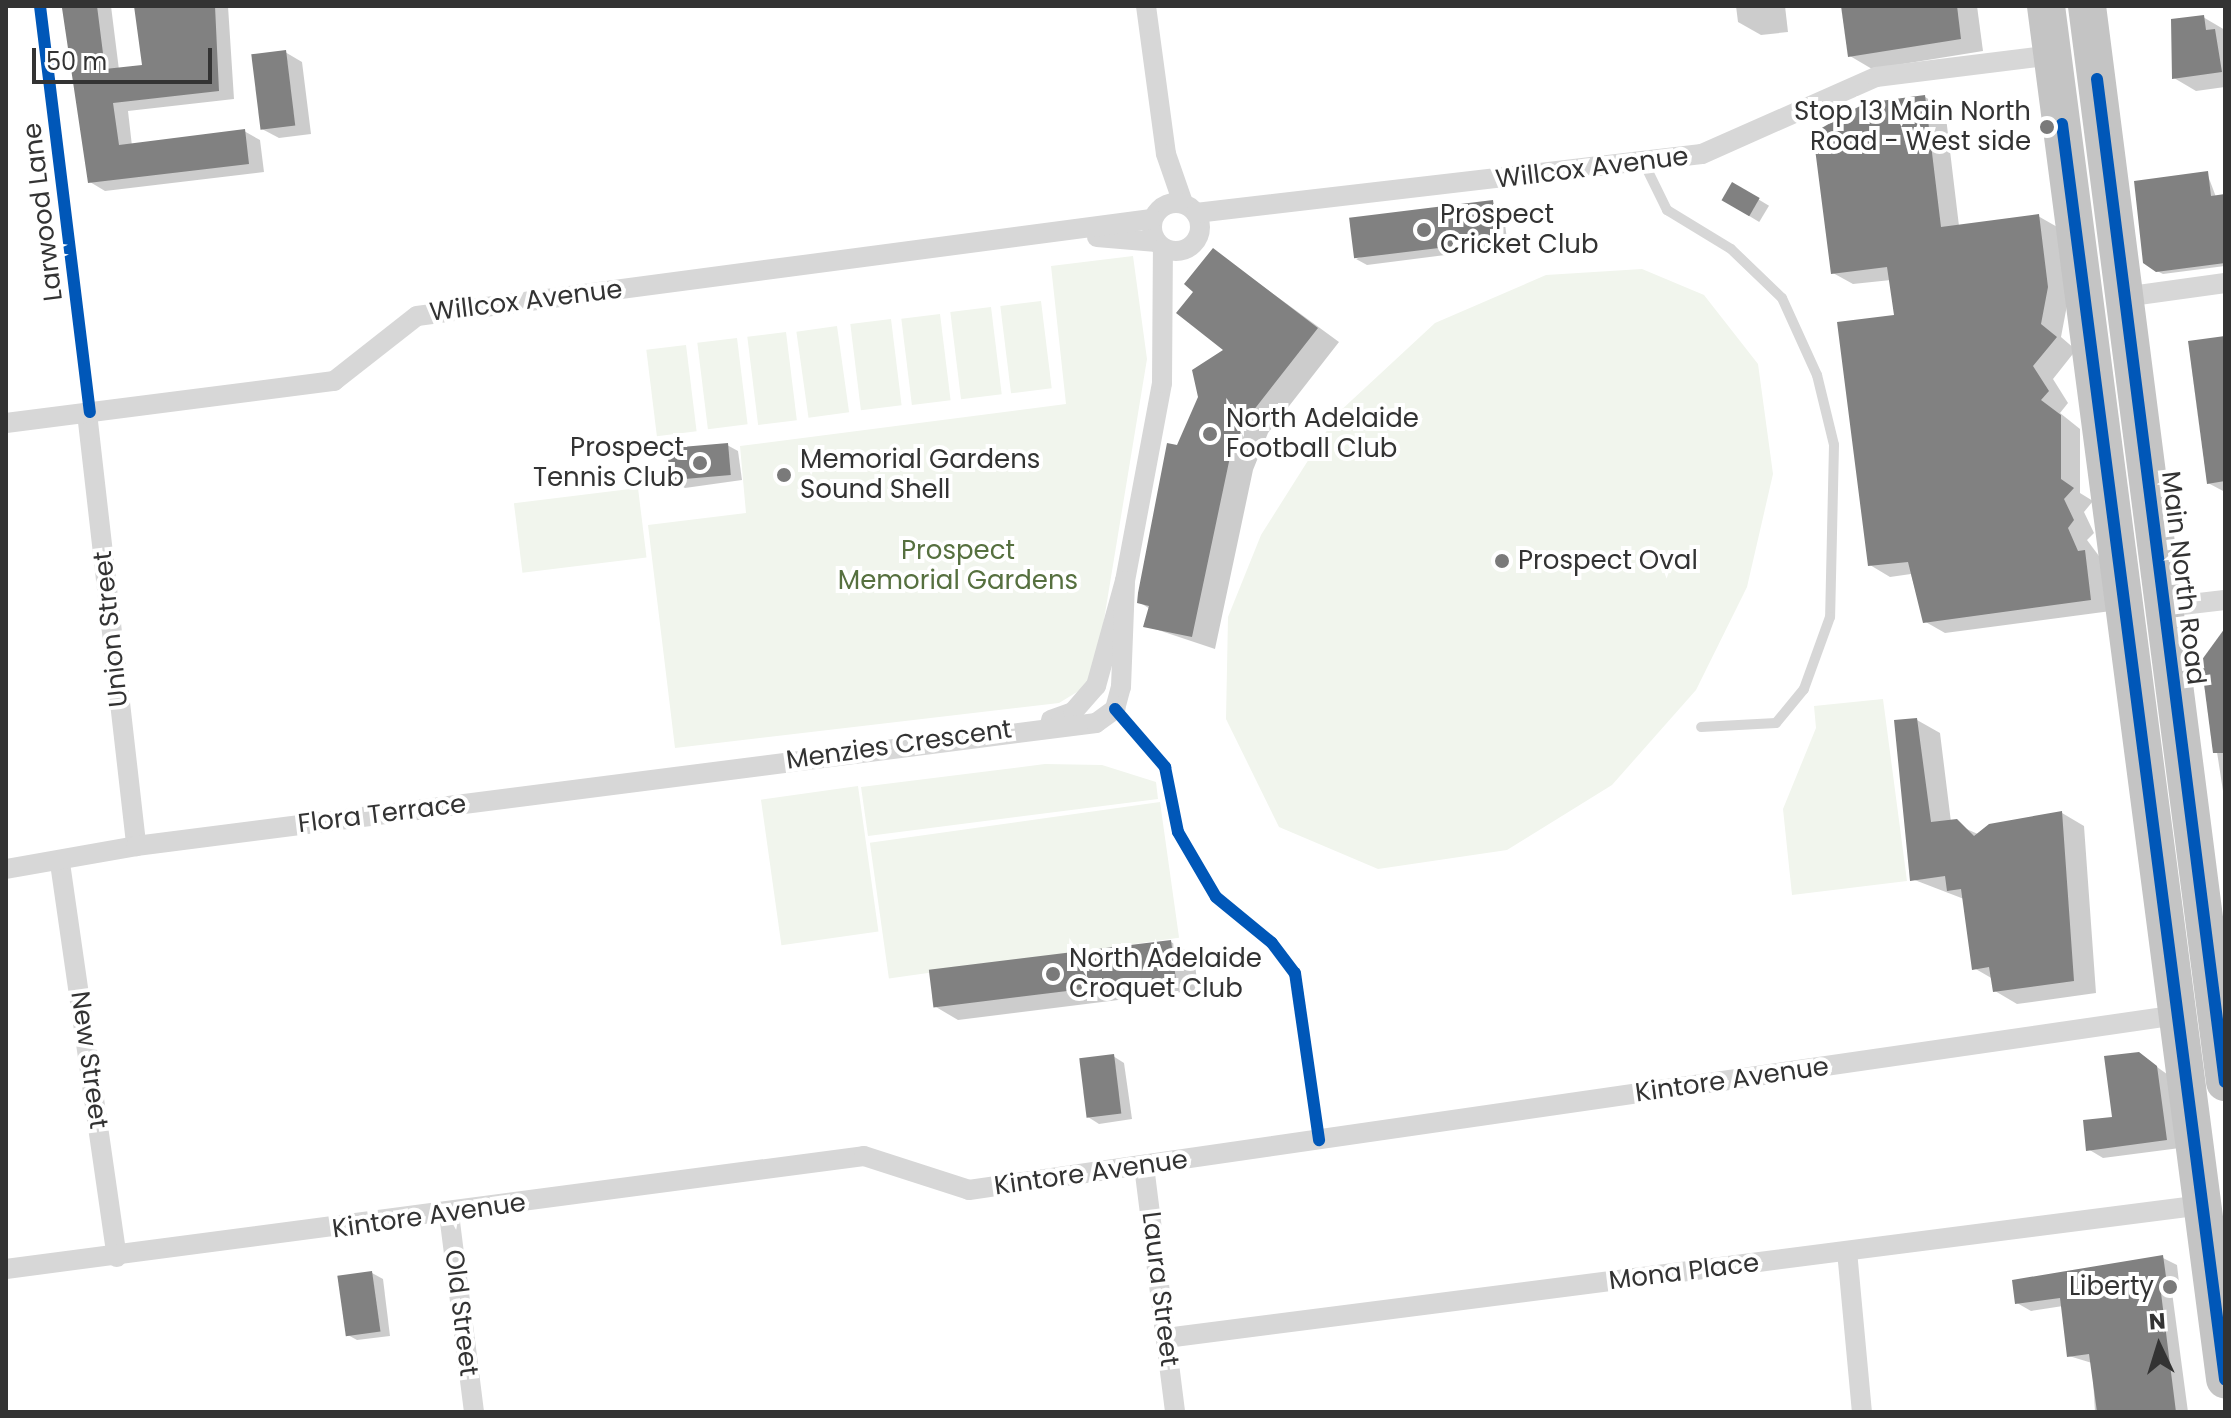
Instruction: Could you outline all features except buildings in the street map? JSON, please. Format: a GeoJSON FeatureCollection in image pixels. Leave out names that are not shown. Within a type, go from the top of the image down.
{"type":"FeatureCollection","features":[{"type":"Feature","properties":{"kind":"highway"},"geometry":{"type":"LineString","coordinates":[[2046,6],[2203,1205],[2221,1319],[2225,1379]]}},
{"type":"Feature","properties":{"kind":"highway","name":"Main North Road"},"geometry":{"type":"LineString","coordinates":[[2087,6],[2165,607],[2218,976],[2225,1082]]}},
{"type":"Feature","properties":{"kind":"highway"},"geometry":{"type":"LineString","coordinates":[[2125,612],[2165,607]]}},
{"type":"Feature","properties":{"kind":"street"},"geometry":{"type":"LineString","coordinates":[[1146,6],[1174,210],[1194,241]]}},
{"type":"Feature","properties":{"kind":"street","name":"Willcox Avenue"},"geometry":{"type":"LineString","coordinates":[[6,423],[334,381],[417,316],[1069,235],[1174,210],[1259,209],[1702,154],[1876,77],[2053,55]]}},
{"type":"Feature","properties":{"kind":"street","name":"Willcox Avenue"},"geometry":{"type":"LineString","coordinates":[[1069,235],[1160,245],[1194,241],[1259,209]]}},
{"type":"Feature","properties":{"kind":"street","name":"Menzies Crescent"},"geometry":{"type":"LineString","coordinates":[[1040,725],[1073,712],[1096,686],[1125,581],[1162,383],[1167,302],[1160,245],[1174,210]]}},
{"type":"Feature","properties":{"kind":"street","name":"Menzies Crescent"},"geometry":{"type":"LineString","coordinates":[[1167,302],[1194,241]]}},
{"type":"Feature","properties":{"kind":"street"},"geometry":{"type":"LineString","coordinates":[[2124,297],[2225,283]]}},
{"type":"Feature","properties":{"kind":"street","name":"Union Street"},"geometry":{"type":"LineString","coordinates":[[87,413],[136,846]]}},
{"type":"Feature","properties":{"kind":"street","name":"Menzies Crescent"},"geometry":{"type":"LineString","coordinates":[[759,765],[1040,725],[1096,723],[1115,709],[1125,581]]}},
{"type":"Feature","properties":{"kind":"street"},"geometry":{"type":"LineString","coordinates":[[2165,607],[2225,600]]}},
{"type":"Feature","properties":{"kind":"street","name":"Flora Terrace"},"geometry":{"type":"LineString","coordinates":[[6,869],[60,863],[136,846],[759,765]]}},
{"type":"Feature","properties":{"kind":"street","name":"New Street"},"geometry":{"type":"LineString","coordinates":[[60,863],[117,1257]]}},
{"type":"Feature","properties":{"kind":"street","name":"Kintore Avenue"},"geometry":{"type":"LineString","coordinates":[[6,1269],[449,1214],[864,1156],[969,1190],[2178,1015]]}},
{"type":"Feature","properties":{"kind":"street","name":"Laura Street"},"geometry":{"type":"LineString","coordinates":[[1144,1166],[1175,1412]]}},
{"type":"Feature","properties":{"kind":"street","name":"Mona Place"},"geometry":{"type":"LineString","coordinates":[[1166,1338],[2203,1205]]}},
{"type":"Feature","properties":{"kind":"street","name":"Old Street"},"geometry":{"type":"LineString","coordinates":[[449,1214],[474,1412]]}},
{"type":"Feature","properties":{"kind":"street"},"geometry":{"type":"LineString","coordinates":[[1847,1251],[1862,1412]]}},
{"type":"Feature","properties":{"kind":"lane"},"geometry":{"type":"LineString","coordinates":[[1643,161],[1667,210],[1731,249],[1782,298],[1817,375],[1834,445],[1830,617],[1804,689],[1776,723],[1701,727]]}},
{"type":"Feature","properties":{"kind":"green space","name":"Prospect Memorial Gardens"},"geometry":{"type":"Polygon","coordinates":[[[1133,256],[1147,359],[1096,668],[1082,689],[1059,703],[675,748],[648,525],[746,513],[740,446],[1066,404],[1051,266],[1133,256]]]}},
{"type":"Feature","properties":{"kind":"green space","name":"Prospect Oval"},"geometry":{"type":"Polygon","coordinates":[[[1642,269],[1704,295],[1758,364],[1773,474],[1747,587],[1696,690],[1612,785],[1507,850],[1378,869],[1279,827],[1226,719],[1228,617],[1261,535],[1338,413],[1435,323],[1546,275],[1642,269]]]}},
{"type":"Feature","properties":{"kind":"green space"},"geometry":{"type":"Polygon","coordinates":[[[1041,301],[1052,388],[1011,393],[1000,306],[1041,301]]]}},
{"type":"Feature","properties":{"kind":"green space"},"geometry":{"type":"Polygon","coordinates":[[[991,307],[1002,394],[961,399],[950,312],[991,307]]]}},
{"type":"Feature","properties":{"kind":"green space"},"geometry":{"type":"Polygon","coordinates":[[[940,314],[951,400],[912,405],[901,319],[940,314]]]}},
{"type":"Feature","properties":{"kind":"green space"},"geometry":{"type":"Polygon","coordinates":[[[891,319],[902,405],[861,410],[850,324],[891,319]]]}},
{"type":"Feature","properties":{"kind":"green space"},"geometry":{"type":"Polygon","coordinates":[[[837,326],[849,412],[809,418],[796,332],[837,326]]]}},
{"type":"Feature","properties":{"kind":"green space"},"geometry":{"type":"Polygon","coordinates":[[[786,332],[797,420],[758,425],[747,337],[786,332]]]}},
{"type":"Feature","properties":{"kind":"green space"},"geometry":{"type":"Polygon","coordinates":[[[737,338],[748,424],[708,429],[697,343],[737,338]]]}},
{"type":"Feature","properties":{"kind":"green space"},"geometry":{"type":"Polygon","coordinates":[[[686,345],[697,431],[657,436],[646,350],[686,345]]]}},
{"type":"Feature","properties":{"kind":"green space"},"geometry":{"type":"Polygon","coordinates":[[[638,488],[647,557],[522,573],[514,503],[638,488]]]}},
{"type":"Feature","properties":{"kind":"green space"},"geometry":{"type":"Polygon","coordinates":[[[1883,699],[1907,881],[1792,895],[1783,809],[1816,728],[1814,706],[1883,699]]]}},
{"type":"Feature","properties":{"kind":"green space"},"geometry":{"type":"Polygon","coordinates":[[[1045,764],[1102,765],[1156,782],[1158,799],[868,836],[861,787],[1045,764]]]}},
{"type":"Feature","properties":{"kind":"green space"},"geometry":{"type":"Polygon","coordinates":[[[858,786],[878,932],[781,945],[761,800],[858,786]]]}},
{"type":"Feature","properties":{"kind":"green space"},"geometry":{"type":"Polygon","coordinates":[[[1160,802],[1179,938],[889,978],[870,843],[1160,802]]]}},
{"type":"Feature","properties":{"kind":"cycle path","name":"Larwood Lane"},"geometry":{"type":"LineString","coordinates":[[40,6],[90,412]]}},
{"type":"Feature","properties":{"kind":"cycle path"},"geometry":{"type":"LineString","coordinates":[[2097,79],[2225,1082]]}},
{"type":"Feature","properties":{"kind":"cycle path"},"geometry":{"type":"LineString","coordinates":[[2062,124],[2225,1379]]}},
{"type":"Feature","properties":{"kind":"cycle path"},"geometry":{"type":"LineString","coordinates":[[1115,709],[1165,767],[1178,832],[1216,897],[1272,943],[1295,973],[1319,1140]]}},
{"type":"Feature","properties":{"kind":"place","name":"Stop 13 Main North Road - West side"},"geometry":{"type":"Point","coordinates":[2047,127]}},
{"type":"Feature","properties":{"kind":"place","name":"Prospect Cricket Club"},"geometry":{"type":"Point","coordinates":[1424,230]}},
{"type":"Feature","properties":{"kind":"place","name":"North Adelaide Football Club"},"geometry":{"type":"Point","coordinates":[1210,434]}},
{"type":"Feature","properties":{"kind":"place","name":"Prospect Tennis Club"},"geometry":{"type":"Point","coordinates":[700,463]}},
{"type":"Feature","properties":{"kind":"place","name":"Memorial Gardens Sound Shell"},"geometry":{"type":"Point","coordinates":[784,475]}},
{"type":"Feature","properties":{"kind":"place","name":"Prospect Oval"},"geometry":{"type":"Point","coordinates":[1502,561]}},
{"type":"Feature","properties":{"kind":"place","name":"North Adelaide Croquet Club"},"geometry":{"type":"Point","coordinates":[1053,974]}},
{"type":"Feature","properties":{"kind":"place","name":"Liberty"},"geometry":{"type":"Point","coordinates":[2170,1287]}}]}
